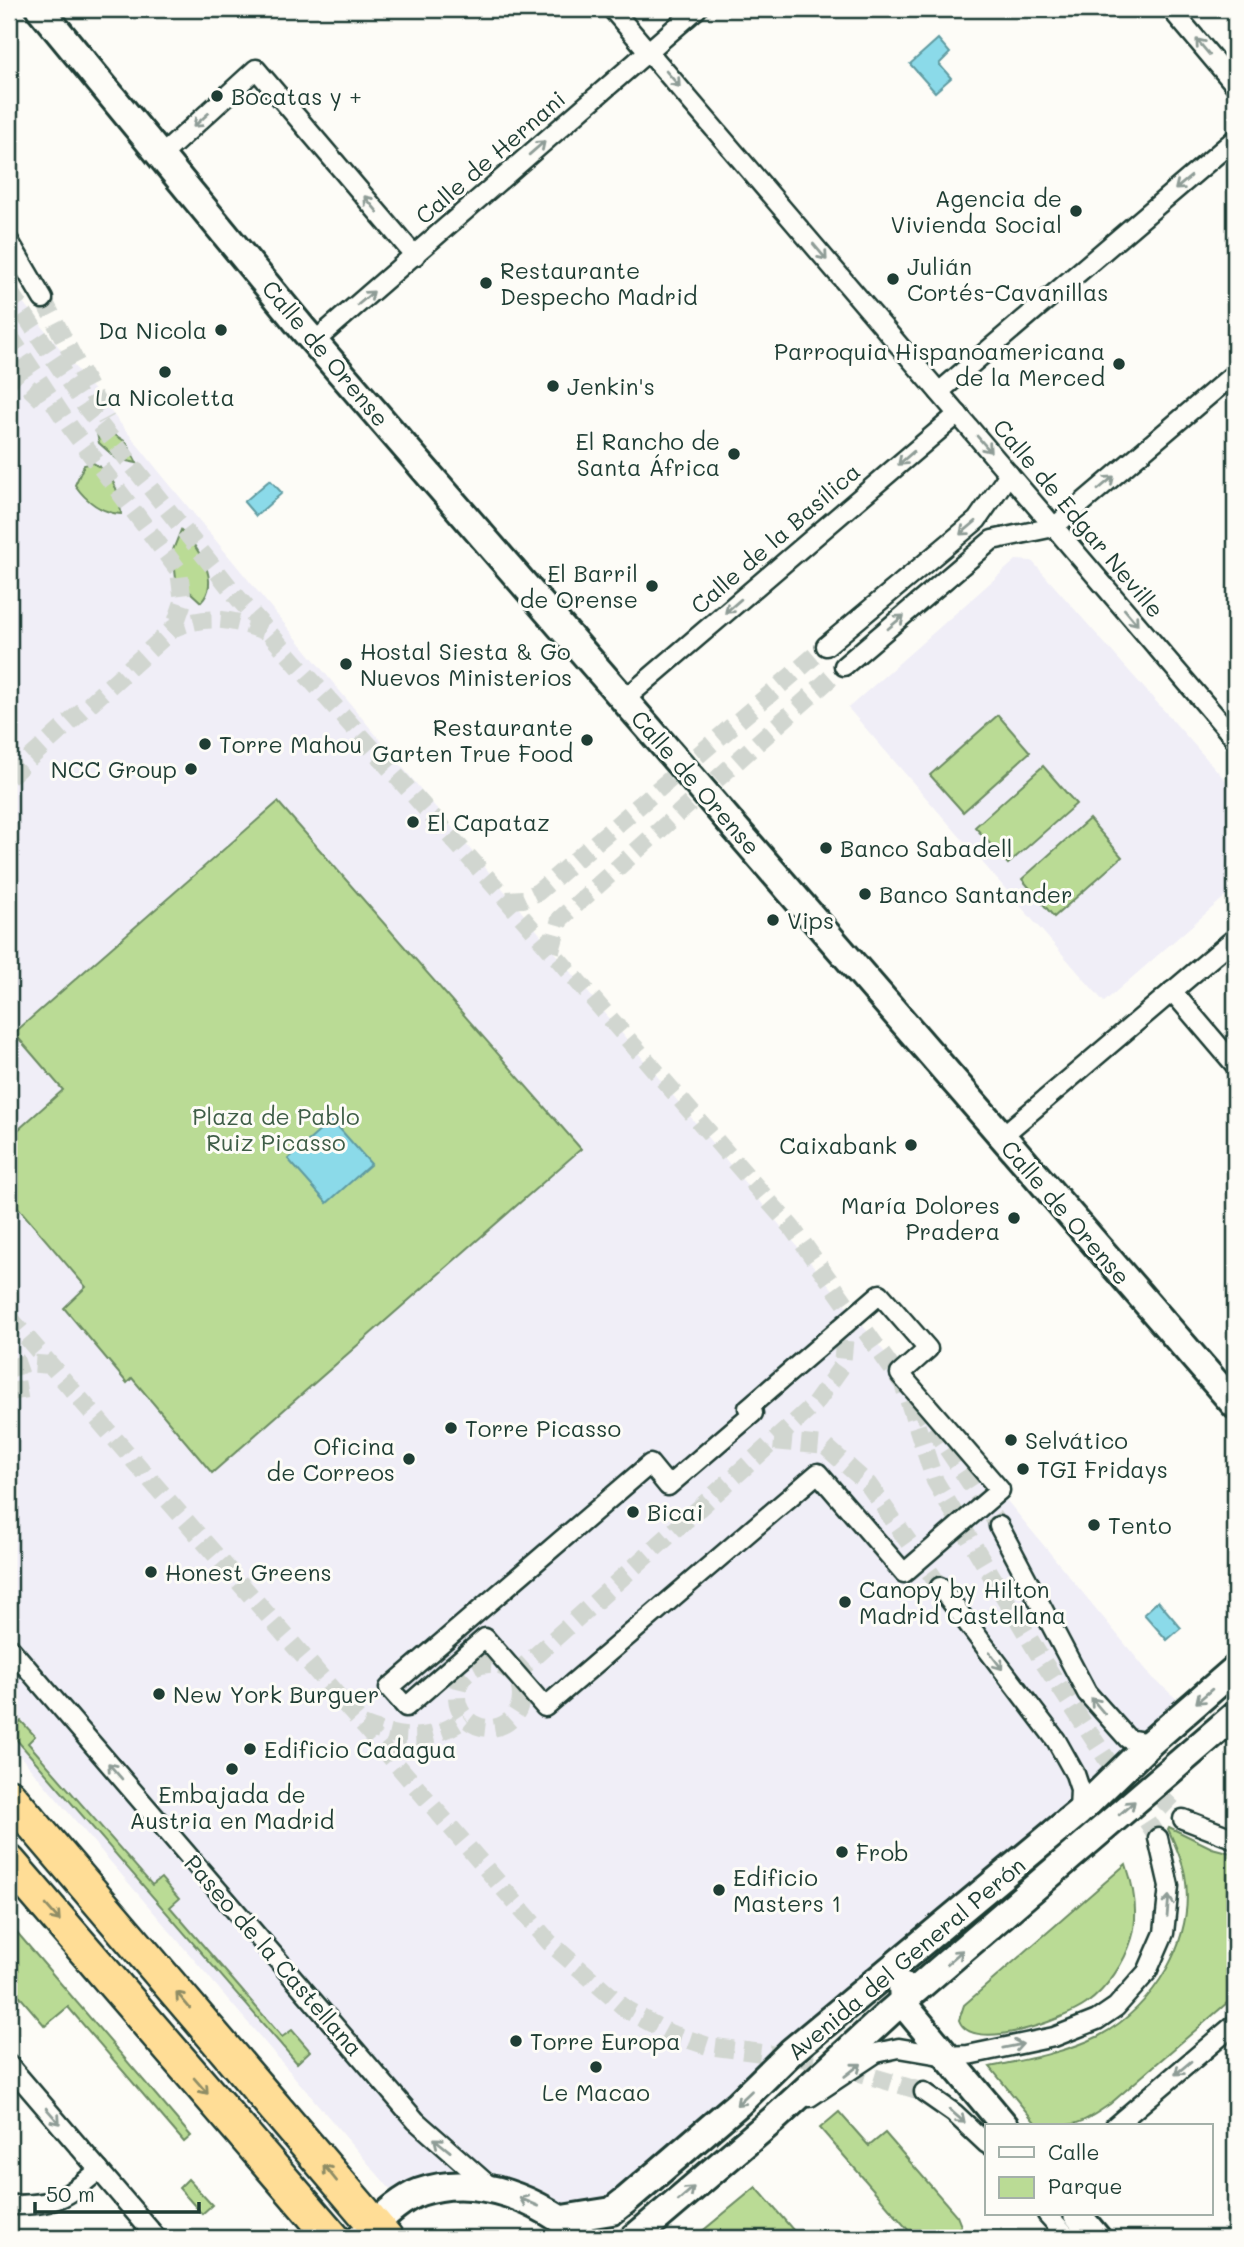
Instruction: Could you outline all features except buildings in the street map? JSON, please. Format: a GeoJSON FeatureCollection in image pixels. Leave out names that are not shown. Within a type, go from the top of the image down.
{"type":"FeatureCollection","features":[{"type":"Feature","properties":{"kind":"highway"},"geometry":{"type":"LineString","coordinates":[[10,1795],[373,2234]]}},
{"type":"Feature","properties":{"kind":"highway"},"geometry":{"type":"LineString","coordinates":[[9,1862],[332,2238]]}},
{"type":"Feature","properties":{"kind":"street","name":"Calle de Orense"},"geometry":{"type":"LineString","coordinates":[[40,9],[314,342],[1235,1405]]}},
{"type":"Feature","properties":{"kind":"street","name":"Calle de Edgar Neville"},"geometry":{"type":"LineString","coordinates":[[612,9],[1235,739]]}},
{"type":"Feature","properties":{"kind":"street","name":"Calle de Hernani"},"geometry":{"type":"LineString","coordinates":[[314,342],[697,9]]}},
{"type":"Feature","properties":{"kind":"street"},"geometry":{"type":"LineString","coordinates":[[1171,9],[1235,85]]}},
{"type":"Feature","properties":{"kind":"street"},"geometry":{"type":"LineString","coordinates":[[161,156],[256,69],[415,256]]}},
{"type":"Feature","properties":{"kind":"street"},"geometry":{"type":"LineString","coordinates":[[939,392],[1235,139]]}},
{"type":"Feature","properties":{"kind":"street"},"geometry":{"type":"LineString","coordinates":[[9,241],[43,299]]}},
{"type":"Feature","properties":{"kind":"street"},"geometry":{"type":"LineString","coordinates":[[844,666],[992,540],[1054,527],[1235,373]]}},
{"type":"Feature","properties":{"kind":"street","name":"Calle de la Basílica"},"geometry":{"type":"LineString","coordinates":[[625,699],[958,414]]}},
{"type":"Feature","properties":{"kind":"street"},"geometry":{"type":"LineString","coordinates":[[826,646],[977,520],[1009,474]]}},
{"type":"Feature","properties":{"kind":"street"},"geometry":{"type":"LineString","coordinates":[[1001,1137],[1235,938]]}},
{"type":"Feature","properties":{"kind":"street"},"geometry":{"type":"LineString","coordinates":[[1172,991],[1235,1065]]}},
{"type":"Feature","properties":{"kind":"street"},"geometry":{"type":"LineString","coordinates":[[880,1294],[928,1349],[900,1374],[1000,1490],[904,1573],[818,1472],[545,1707],[485,1638],[406,1707],[389,1688],[650,1464],[668,1486],[753,1413],[748,1408],[880,1294]]}},
{"type":"Feature","properties":{"kind":"street"},"geometry":{"type":"LineString","coordinates":[[999,1526],[1087,1693],[1128,1739],[1142,1744],[1150,1742]]}},
{"type":"Feature","properties":{"kind":"street"},"geometry":{"type":"LineString","coordinates":[[940,1587],[1056,1740],[1075,1774],[1080,1790],[1079,1812]]}},
{"type":"Feature","properties":{"kind":"street","name":"Paseo de la Castellana"},"geometry":{"type":"LineString","coordinates":[[9,1647],[416,2120],[494,2190]]}},
{"type":"Feature","properties":{"kind":"street","name":"Avenida del General Perón"},"geometry":{"type":"LineString","coordinates":[[562,2219],[612,2211],[626,2200],[738,2104],[792,2051],[1079,1812],[1150,1742],[1235,1668]]}},
{"type":"Feature","properties":{"kind":"street","name":"Avenida del General Perón"},"geometry":{"type":"LineString","coordinates":[[635,2238],[774,2119],[903,2001],[1235,1715]]}},
{"type":"Feature","properties":{"kind":"street"},"geometry":{"type":"LineString","coordinates":[[1183,1819],[1235,1839]]}},
{"type":"Feature","properties":{"kind":"street","name":"Avenida del General Perón"},"geometry":{"type":"LineString","coordinates":[[774,2119],[849,2074],[876,2053],[899,2048],[946,2056],[968,2055],[1077,2030],[1116,2007],[1147,1972],[1164,1933],[1169,1886],[1158,1838]]}},
{"type":"Feature","properties":{"kind":"street"},"geometry":{"type":"LineString","coordinates":[[970,1901],[947,1931],[906,1972],[901,1992],[903,2001],[1003,2124]]}},
{"type":"Feature","properties":{"kind":"street"},"geometry":{"type":"LineString","coordinates":[[1117,2124],[1235,2024]]}},
{"type":"Feature","properties":{"kind":"street"},"geometry":{"type":"LineString","coordinates":[[9,2065],[156,2238]]}},
{"type":"Feature","properties":{"kind":"street"},"geometry":{"type":"LineString","coordinates":[[924,2092],[954,2113],[985,2142]]}},
{"type":"Feature","properties":{"kind":"street"},"geometry":{"type":"LineString","coordinates":[[9,2205],[47,2205],[79,2188],[99,2170]]}},
{"type":"Feature","properties":{"kind":"street"},"geometry":{"type":"LineString","coordinates":[[373,2234],[419,2192],[457,2187],[494,2190],[529,2201],[562,2219],[584,2238]]}},
{"type":"Feature","properties":{"kind":"street"},"geometry":{"type":"LineString","coordinates":[[1049,2216],[1069,2238]]}},
{"type":"Feature","properties":{"kind":"street"},"geometry":{"type":"LineString","coordinates":[[1079,2216],[1097,2238]]}},
{"type":"Feature","properties":{"kind":"shaded area"},"geometry":{"type":"Polygon","coordinates":[[[9,285],[161,474],[1153,1678],[1188,1709],[626,2200],[562,2219],[494,2190],[402,2203],[9,1743],[9,285]]]}},
{"type":"Feature","properties":{"kind":"shaded area"},"geometry":{"type":"Polygon","coordinates":[[[1016,560],[1032,561],[1235,791],[1235,888],[1104,1002],[848,708],[1016,560]]]}},
{"type":"Feature","properties":{"kind":"green space"},"geometry":{"type":"Polygon","coordinates":[[[107,430],[126,442],[137,463],[117,459],[99,443],[97,433],[107,430]]]}},
{"type":"Feature","properties":{"kind":"green space"},"geometry":{"type":"Polygon","coordinates":[[[93,463],[106,472],[114,484],[121,514],[95,505],[75,485],[84,465],[93,463]]]}},
{"type":"Feature","properties":{"kind":"green space"},"geometry":{"type":"Polygon","coordinates":[[[181,530],[200,554],[208,574],[207,594],[201,602],[176,579],[173,550],[181,530]]]}},
{"type":"Feature","properties":{"kind":"green space"},"geometry":{"type":"Polygon","coordinates":[[[998,715],[1030,752],[963,812],[930,775],[998,715]]]}},
{"type":"Feature","properties":{"kind":"green space"},"geometry":{"type":"Polygon","coordinates":[[[1043,766],[1076,804],[1008,864],[975,827],[1043,766]]]}},
{"type":"Feature","properties":{"kind":"green space","name":"Plaza de Pablo Ruiz Picasso"},"geometry":{"type":"Polygon","coordinates":[[[278,802],[581,1149],[212,1473],[132,1378],[127,1383],[64,1308],[86,1287],[9,1197],[9,1138],[63,1090],[14,1033],[278,802]]]}},
{"type":"Feature","properties":{"kind":"green space"},"geometry":{"type":"Polygon","coordinates":[[[1089,819],[1122,857],[1054,917],[1022,879],[1089,819]]]}},
{"type":"Feature","properties":{"kind":"green space"},"geometry":{"type":"Polygon","coordinates":[[[21,1721],[35,1736],[28,1743],[152,1885],[161,1878],[179,1899],[170,1907],[282,2037],[292,2030],[310,2051],[297,2063],[9,1731],[21,1721]]]}},
{"type":"Feature","properties":{"kind":"green space"},"geometry":{"type":"Polygon","coordinates":[[[1169,1827],[1212,1848],[1235,1854],[1235,1996],[1100,2111],[1076,2123],[1036,2124],[990,2067],[1059,2051],[1099,2036],[1137,2008],[1153,1989],[1167,1969],[1177,1946],[1187,1899],[1184,1869],[1169,1827]]]}},
{"type":"Feature","properties":{"kind":"green space"},"geometry":{"type":"Polygon","coordinates":[[[1126,1864],[1135,1901],[1134,1929],[1125,1956],[1101,1991],[1086,2004],[1040,2025],[999,2034],[981,2034],[967,2030],[959,2020],[964,2005],[1126,1864]]]}},
{"type":"Feature","properties":{"kind":"green space"},"geometry":{"type":"Polygon","coordinates":[[[9,1923],[191,2136],[184,2142],[68,2007],[45,2026],[9,1984],[9,1923]]]}},
{"type":"Feature","properties":{"kind":"green space"},"geometry":{"type":"Polygon","coordinates":[[[839,2112],[869,2146],[885,2133],[957,2216],[961,2226],[947,2238],[915,2238],[820,2128],[839,2112]]]}},
{"type":"Feature","properties":{"kind":"green space"},"geometry":{"type":"Polygon","coordinates":[[[188,2179],[212,2205],[202,2214],[179,2188],[188,2179]]]}},
{"type":"Feature","properties":{"kind":"green space"},"geometry":{"type":"Polygon","coordinates":[[[756,2187],[800,2238],[769,2238],[766,2235],[762,2238],[694,2238],[756,2187]]]}},
{"type":"Feature","properties":{"kind":"green space"},"geometry":{"type":"Polygon","coordinates":[[[461,2230],[503,2238],[451,2238],[445,2231],[461,2230]]]}},
{"type":"Feature","properties":{"kind":"water"},"geometry":{"type":"Polygon","coordinates":[[[938,39],[950,53],[939,64],[951,78],[935,92],[910,64],[938,39]]]}},
{"type":"Feature","properties":{"kind":"water"},"geometry":{"type":"Polygon","coordinates":[[[270,480],[282,493],[256,516],[244,502],[270,480]]]}},
{"type":"Feature","properties":{"kind":"water"},"geometry":{"type":"Polygon","coordinates":[[[332,1120],[371,1164],[327,1203],[288,1159],[332,1120]]]}},
{"type":"Feature","properties":{"kind":"water"},"geometry":{"type":"Polygon","coordinates":[[[1158,1601],[1181,1628],[1167,1640],[1144,1614],[1158,1601]]]}},
{"type":"Feature","properties":{"kind":"tunnel"},"geometry":{"type":"LineString","coordinates":[[9,291],[85,406],[238,598],[507,900],[792,1228],[903,1384],[935,1481],[1042,1660],[1158,1838]]}},
{"type":"Feature","properties":{"kind":"tunnel"},"geometry":{"type":"LineString","coordinates":[[43,299],[106,420]]}},
{"type":"Feature","properties":{"kind":"tunnel"},"geometry":{"type":"LineString","coordinates":[[9,335],[70,427],[179,571],[183,602],[174,628]]}},
{"type":"Feature","properties":{"kind":"tunnel"},"geometry":{"type":"LineString","coordinates":[[9,368],[45,403]]}},
{"type":"Feature","properties":{"kind":"tunnel"},"geometry":{"type":"LineString","coordinates":[[9,777],[174,628],[198,621],[220,620],[265,631]]}},
{"type":"Feature","properties":{"kind":"tunnel"},"geometry":{"type":"LineString","coordinates":[[507,900],[523,899],[538,892],[826,646]]}},
{"type":"Feature","properties":{"kind":"tunnel"},"geometry":{"type":"LineString","coordinates":[[551,951],[560,919],[844,666]]}},
{"type":"Feature","properties":{"kind":"tunnel"},"geometry":{"type":"LineString","coordinates":[[514,1675],[815,1404],[842,1366],[847,1314]]}},
{"type":"Feature","properties":{"kind":"tunnel"},"geometry":{"type":"LineString","coordinates":[[9,1317],[363,1725],[390,1734],[416,1736],[440,1732],[466,1718]]}},
{"type":"Feature","properties":{"kind":"tunnel"},"geometry":{"type":"LineString","coordinates":[[9,1369],[26,1363],[51,1365]]}},
{"type":"Feature","properties":{"kind":"tunnel"},"geometry":{"type":"LineString","coordinates":[[9,1392],[27,1389]]}},
{"type":"Feature","properties":{"kind":"tunnel"},"geometry":{"type":"LineString","coordinates":[[917,1404],[999,1526]]}},
{"type":"Feature","properties":{"kind":"tunnel"},"geometry":{"type":"LineString","coordinates":[[774,1441],[825,1446],[868,1484],[940,1587]]}},
{"type":"Feature","properties":{"kind":"tunnel"},"geometry":{"type":"LineString","coordinates":[[489,1664],[512,1673],[521,1696],[512,1719],[489,1728],[466,1719],[457,1696],[466,1673],[489,1664]]}},
{"type":"Feature","properties":{"kind":"tunnel"},"geometry":{"type":"LineString","coordinates":[[363,1725],[549,1942],[627,2010],[669,2033],[708,2046],[816,2060],[924,2092]]}},
{"type":"Feature","properties":{"kind":"tunnel"},"geometry":{"type":"LineString","coordinates":[[1121,1758],[1183,1819]]}},
{"type":"Feature","properties":{"kind":"place","name":"Bocatas y +"},"geometry":{"type":"Point","coordinates":[217,96]}},
{"type":"Feature","properties":{"kind":"place","name":"Agencia de Vivienda Social"},"geometry":{"type":"Point","coordinates":[1076,211]}},
{"type":"Feature","properties":{"kind":"place","name":"Julián Cortés-Cavanillas"},"geometry":{"type":"Point","coordinates":[893,279]}},
{"type":"Feature","properties":{"kind":"place","name":"Restaurante Despecho Madrid"},"geometry":{"type":"Point","coordinates":[486,283]}},
{"type":"Feature","properties":{"kind":"place","name":"Da Nicola"},"geometry":{"type":"Point","coordinates":[221,330]}},
{"type":"Feature","properties":{"kind":"place","name":"Parroquia Hispanoamericana de la Merced"},"geometry":{"type":"Point","coordinates":[1119,364]}},
{"type":"Feature","properties":{"kind":"place","name":"La Nicoletta"},"geometry":{"type":"Point","coordinates":[165,372]}},
{"type":"Feature","properties":{"kind":"place","name":"Jenkin's"},"geometry":{"type":"Point","coordinates":[553,386]}},
{"type":"Feature","properties":{"kind":"place","name":"El Rancho de Santa África"},"geometry":{"type":"Point","coordinates":[734,454]}},
{"type":"Feature","properties":{"kind":"place","name":"El Barril de Orense"},"geometry":{"type":"Point","coordinates":[652,586]}},
{"type":"Feature","properties":{"kind":"place","name":"Hostal Siesta & Go Nuevos Ministerios"},"geometry":{"type":"Point","coordinates":[346,664]}},
{"type":"Feature","properties":{"kind":"place","name":"Restaurante Garten True Food"},"geometry":{"type":"Point","coordinates":[587,740]}},
{"type":"Feature","properties":{"kind":"place","name":"Torre Mahou"},"geometry":{"type":"Point","coordinates":[205,744]}},
{"type":"Feature","properties":{"kind":"place","name":"NCC Group"},"geometry":{"type":"Point","coordinates":[191,769]}},
{"type":"Feature","properties":{"kind":"place","name":"El Capataz"},"geometry":{"type":"Point","coordinates":[413,822]}},
{"type":"Feature","properties":{"kind":"place","name":"Banco Sabadell"},"geometry":{"type":"Point","coordinates":[826,848]}},
{"type":"Feature","properties":{"kind":"place","name":"Banco Santander"},"geometry":{"type":"Point","coordinates":[865,894]}},
{"type":"Feature","properties":{"kind":"place","name":"Vips"},"geometry":{"type":"Point","coordinates":[773,920]}},
{"type":"Feature","properties":{"kind":"place","name":"Caixabank"},"geometry":{"type":"Point","coordinates":[911,1145]}},
{"type":"Feature","properties":{"kind":"place","name":"María Dolores Pradera"},"geometry":{"type":"Point","coordinates":[1014,1218]}},
{"type":"Feature","properties":{"kind":"place","name":"Torre Picasso"},"geometry":{"type":"Point","coordinates":[451,1428]}},
{"type":"Feature","properties":{"kind":"place","name":"Selvático"},"geometry":{"type":"Point","coordinates":[1011,1440]}},
{"type":"Feature","properties":{"kind":"place","name":"Oficina de Correos"},"geometry":{"type":"Point","coordinates":[409,1459]}},
{"type":"Feature","properties":{"kind":"place","name":"TGI Fridays"},"geometry":{"type":"Point","coordinates":[1023,1469]}},
{"type":"Feature","properties":{"kind":"place","name":"Bicai"},"geometry":{"type":"Point","coordinates":[633,1512]}},
{"type":"Feature","properties":{"kind":"place","name":"Tento"},"geometry":{"type":"Point","coordinates":[1094,1525]}},
{"type":"Feature","properties":{"kind":"place","name":"Honest Greens"},"geometry":{"type":"Point","coordinates":[151,1572]}},
{"type":"Feature","properties":{"kind":"place","name":"Canopy by Hilton Madrid Castellana"},"geometry":{"type":"Point","coordinates":[845,1602]}},
{"type":"Feature","properties":{"kind":"place","name":"New York Burguer"},"geometry":{"type":"Point","coordinates":[159,1694]}},
{"type":"Feature","properties":{"kind":"place","name":"Edificio Cadagua"},"geometry":{"type":"Point","coordinates":[250,1749]}},
{"type":"Feature","properties":{"kind":"place","name":"Embajada de Austria en Madrid"},"geometry":{"type":"Point","coordinates":[232,1769]}},
{"type":"Feature","properties":{"kind":"place","name":"Frob"},"geometry":{"type":"Point","coordinates":[842,1852]}},
{"type":"Feature","properties":{"kind":"place","name":"Edificio Masters 1"},"geometry":{"type":"Point","coordinates":[719,1890]}},
{"type":"Feature","properties":{"kind":"place","name":"Torre Europa"},"geometry":{"type":"Point","coordinates":[516,2041]}},
{"type":"Feature","properties":{"kind":"place","name":"Le Macao"},"geometry":{"type":"Point","coordinates":[596,2067]}}]}
